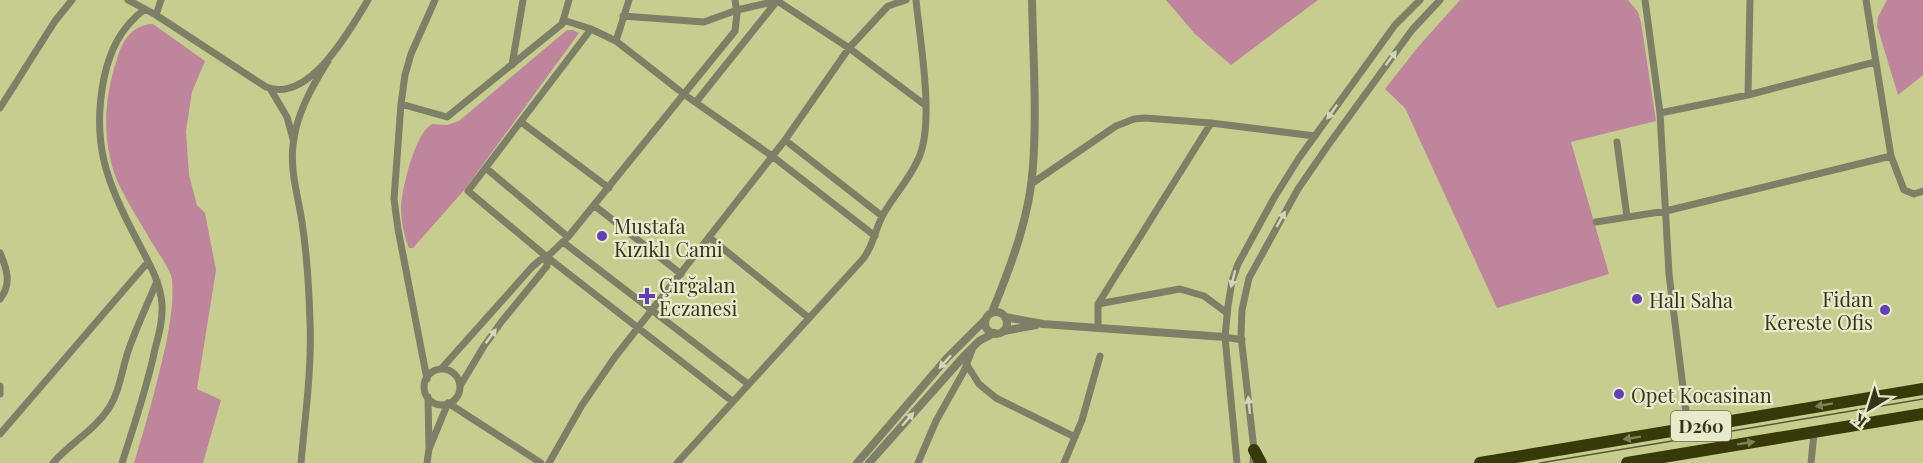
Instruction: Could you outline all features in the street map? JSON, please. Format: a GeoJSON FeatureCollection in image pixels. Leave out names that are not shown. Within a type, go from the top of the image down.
{"type":"FeatureCollection","features":[{"type":"Feature","properties":{"kind":"highway","name":"D260"},"geometry":{"type":"LineString","coordinates":[[1480,463],[1923,388]]}},
{"type":"Feature","properties":{"kind":"highway","name":"D260"},"geometry":{"type":"LineString","coordinates":[[1626,463],[1923,414]]}},
{"type":"Feature","properties":{"kind":"highway"},"geometry":{"type":"LineString","coordinates":[[1254,450],[1261,463]]}},
{"type":"Feature","properties":{"kind":"street"},"geometry":{"type":"LineString","coordinates":[[0,108],[44,38],[72,0]]}},
{"type":"Feature","properties":{"kind":"street"},"geometry":{"type":"LineString","coordinates":[[128,0],[156,15],[242,73],[271,89],[286,90],[297,86],[328,61]]}},
{"type":"Feature","properties":{"kind":"street"},"geometry":{"type":"LineString","coordinates":[[156,15],[161,0]]}},
{"type":"Feature","properties":{"kind":"street"},"geometry":{"type":"LineString","coordinates":[[293,142],[307,98],[368,0]]}},
{"type":"Feature","properties":{"kind":"street"},"geometry":{"type":"LineString","coordinates":[[427,379],[394,199],[400,104],[411,54],[435,0]]}},
{"type":"Feature","properties":{"kind":"street"},"geometry":{"type":"LineString","coordinates":[[512,65],[524,0]]}},
{"type":"Feature","properties":{"kind":"street"},"geometry":{"type":"LineString","coordinates":[[400,104],[447,117],[562,24],[569,0]]}},
{"type":"Feature","properties":{"kind":"street"},"geometry":{"type":"LineString","coordinates":[[616,41],[629,0]]}},
{"type":"Feature","properties":{"kind":"street"},"geometry":{"type":"LineString","coordinates":[[441,369],[532,267],[547,257],[566,239],[685,95],[735,32],[737,10],[735,0]]}},
{"type":"Feature","properties":{"kind":"street"},"geometry":{"type":"LineString","coordinates":[[623,16],[704,22],[737,10],[776,0],[849,48],[925,105]]}},
{"type":"Feature","properties":{"kind":"street"},"geometry":{"type":"LineString","coordinates":[[696,102],[776,0]]}},
{"type":"Feature","properties":{"kind":"street"},"geometry":{"type":"LineString","coordinates":[[549,463],[593,389],[638,327],[785,140],[849,48],[888,3],[906,0]]}},
{"type":"Feature","properties":{"kind":"street"},"geometry":{"type":"LineString","coordinates":[[677,463],[863,259],[871,247],[882,216],[915,166],[920,156],[925,133],[925,87],[916,0]]}},
{"type":"Feature","properties":{"kind":"street"},"geometry":{"type":"LineString","coordinates":[[857,463],[947,358],[993,312],[1006,279],[1028,206],[1033,167],[1032,0]]}},
{"type":"Feature","properties":{"kind":"street"},"geometry":{"type":"LineString","coordinates":[[1237,463],[1225,337],[1232,281],[1242,255],[1274,198],[1315,136],[1395,26],[1420,0]]}},
{"type":"Feature","properties":{"kind":"street"},"geometry":{"type":"LineString","coordinates":[[1253,463],[1254,450],[1242,340],[1242,310],[1249,278],[1298,189],[1412,30],[1440,0]]}},
{"type":"Feature","properties":{"kind":"street"},"geometry":{"type":"LineString","coordinates":[[1645,0],[1660,113],[1669,274],[1688,428]]}},
{"type":"Feature","properties":{"kind":"street"},"geometry":{"type":"LineString","coordinates":[[1748,95],[1750,0]]}},
{"type":"Feature","properties":{"kind":"street"},"geometry":{"type":"LineString","coordinates":[[1866,0],[1891,156],[1904,190],[1914,194],[1923,191]]}},
{"type":"Feature","properties":{"kind":"street"},"geometry":{"type":"LineString","coordinates":[[122,463],[148,380],[160,329],[162,302],[157,281],[108,179],[99,129],[104,82],[112,52],[127,25],[145,9]]}},
{"type":"Feature","properties":{"kind":"street"},"geometry":{"type":"LineString","coordinates":[[563,20],[591,29],[616,41],[685,95],[772,156],[875,236]]}},
{"type":"Feature","properties":{"kind":"street"},"geometry":{"type":"LineString","coordinates":[[591,29],[487,169],[468,191],[547,257],[732,401]]}},
{"type":"Feature","properties":{"kind":"street"},"geometry":{"type":"LineString","coordinates":[[1660,113],[1748,95],[1875,62]]}},
{"type":"Feature","properties":{"kind":"street"},"geometry":{"type":"LineString","coordinates":[[271,89],[287,117],[293,142],[293,174],[302,223],[308,278],[311,343],[301,463]]}},
{"type":"Feature","properties":{"kind":"street"},"geometry":{"type":"LineString","coordinates":[[1031,184],[1116,126],[1145,118],[1211,123],[1315,136]]}},
{"type":"Feature","properties":{"kind":"street"},"geometry":{"type":"LineString","coordinates":[[521,122],[609,188]]}},
{"type":"Feature","properties":{"kind":"street"},"geometry":{"type":"LineString","coordinates":[[1098,327],[1098,304],[1211,123]]}},
{"type":"Feature","properties":{"kind":"street"},"geometry":{"type":"LineString","coordinates":[[785,140],[882,216]]}},
{"type":"Feature","properties":{"kind":"street"},"geometry":{"type":"LineString","coordinates":[[1617,142],[1627,217]]}},
{"type":"Feature","properties":{"kind":"street"},"geometry":{"type":"LineString","coordinates":[[1596,222],[1666,211],[1891,156]]}},
{"type":"Feature","properties":{"kind":"street"},"geometry":{"type":"LineString","coordinates":[[487,169],[566,239],[652,310],[748,384]]}},
{"type":"Feature","properties":{"kind":"street"},"geometry":{"type":"LineString","coordinates":[[595,206],[681,274]]}},
{"type":"Feature","properties":{"kind":"street"},"geometry":{"type":"LineString","coordinates":[[710,238],[809,318]]}},
{"type":"Feature","properties":{"kind":"street"},"geometry":{"type":"LineString","coordinates":[[0,253],[6,267],[7,283],[6,291],[0,299]]}},
{"type":"Feature","properties":{"kind":"street"},"geometry":{"type":"LineString","coordinates":[[429,449],[448,403],[457,396],[474,362],[502,321],[542,274],[547,266],[547,257]]}},
{"type":"Feature","properties":{"kind":"street"},"geometry":{"type":"LineString","coordinates":[[0,434],[148,262]]}},
{"type":"Feature","properties":{"kind":"street"},"geometry":{"type":"LineString","coordinates":[[52,463],[67,447],[92,429],[111,404],[118,389],[129,348],[157,281]]}},
{"type":"Feature","properties":{"kind":"street"},"geometry":{"type":"LineString","coordinates":[[1098,304],[1180,289],[1203,296],[1227,313]]}},
{"type":"Feature","properties":{"kind":"street"},"geometry":{"type":"LineString","coordinates":[[993,312],[1005,317],[1043,324],[1242,340]]}},
{"type":"Feature","properties":{"kind":"street"},"geometry":{"type":"LineString","coordinates":[[1004,330],[1007,324],[1005,317]]}},
{"type":"Feature","properties":{"kind":"street"},"geometry":{"type":"LineString","coordinates":[[985,320],[987,330],[994,333]]}},
{"type":"Feature","properties":{"kind":"street"},"geometry":{"type":"LineString","coordinates":[[869,463],[979,341],[1004,330],[1043,324]]}},
{"type":"Feature","properties":{"kind":"street"},"geometry":{"type":"LineString","coordinates":[[918,463],[936,421],[967,365],[973,347]]}},
{"type":"Feature","properties":{"kind":"street"},"geometry":{"type":"LineString","coordinates":[[1064,463],[1082,420],[1100,357]]}},
{"type":"Feature","properties":{"kind":"street"},"geometry":{"type":"LineString","coordinates":[[967,365],[979,384],[996,398],[1075,437]]}},
{"type":"Feature","properties":{"kind":"street"},"geometry":{"type":"LineString","coordinates":[[427,463],[428,396],[425,385],[427,379],[435,370],[441,369],[456,375],[460,386]]}},
{"type":"Feature","properties":{"kind":"street"},"geometry":{"type":"LineString","coordinates":[[0,386],[0,394]]}},
{"type":"Feature","properties":{"kind":"street"},"geometry":{"type":"LineString","coordinates":[[428,396],[437,404],[448,403],[541,463]]}},
{"type":"Feature","properties":{"kind":"street"},"geometry":{"type":"LineString","coordinates":[[1811,463],[1814,433]]}},
{"type":"Feature","properties":{"kind":"shaded area"},"geometry":{"type":"Polygon","coordinates":[[[1166,0],[1318,0],[1231,65],[1195,34],[1166,0]]]}},
{"type":"Feature","properties":{"kind":"shaded area"},"geometry":{"type":"Polygon","coordinates":[[[1460,0],[1628,0],[1638,12],[1656,121],[1571,142],[1609,274],[1497,308],[1405,108],[1385,89],[1418,47],[1460,0]]]}},
{"type":"Feature","properties":{"kind":"shaded area"},"geometry":{"type":"Polygon","coordinates":[[[1887,0],[1923,0],[1923,75],[1898,95],[1877,26],[1878,17],[1887,0]]]}},
{"type":"Feature","properties":{"kind":"shaded area"},"geometry":{"type":"Polygon","coordinates":[[[153,24],[205,61],[192,92],[186,131],[189,175],[197,205],[205,213],[216,270],[197,389],[221,400],[203,463],[134,463],[166,344],[172,304],[172,280],[166,264],[121,189],[110,158],[106,124],[109,91],[119,52],[125,40],[134,30],[153,24]]]}},
{"type":"Feature","properties":{"kind":"shaded area"},"geometry":{"type":"Polygon","coordinates":[[[567,30],[579,33],[465,189],[413,248],[409,248],[402,223],[402,198],[410,162],[426,129],[432,124],[447,125],[459,121],[567,30]]]}},
{"type":"Feature","properties":{"kind":"tram line"},"geometry":{"type":"LineString","coordinates":[[1540,463],[1923,399]]}},
{"type":"Feature","properties":{"kind":"place","name":"Mustafa Kızıklı Cami"},"geometry":{"type":"Point","coordinates":[602,236]}},
{"type":"Feature","properties":{"kind":"place","name":"Çırğalan Eczanesi"},"geometry":{"type":"Point","coordinates":[647,296]}},
{"type":"Feature","properties":{"kind":"place","name":"Halı Saha"},"geometry":{"type":"Point","coordinates":[1637,299]}},
{"type":"Feature","properties":{"kind":"place","name":"Fidan Kereste Ofis"},"geometry":{"type":"Point","coordinates":[1885,310]}},
{"type":"Feature","properties":{"kind":"place","name":"Opet Kocasinan"},"geometry":{"type":"Point","coordinates":[1619,394]}}]}
